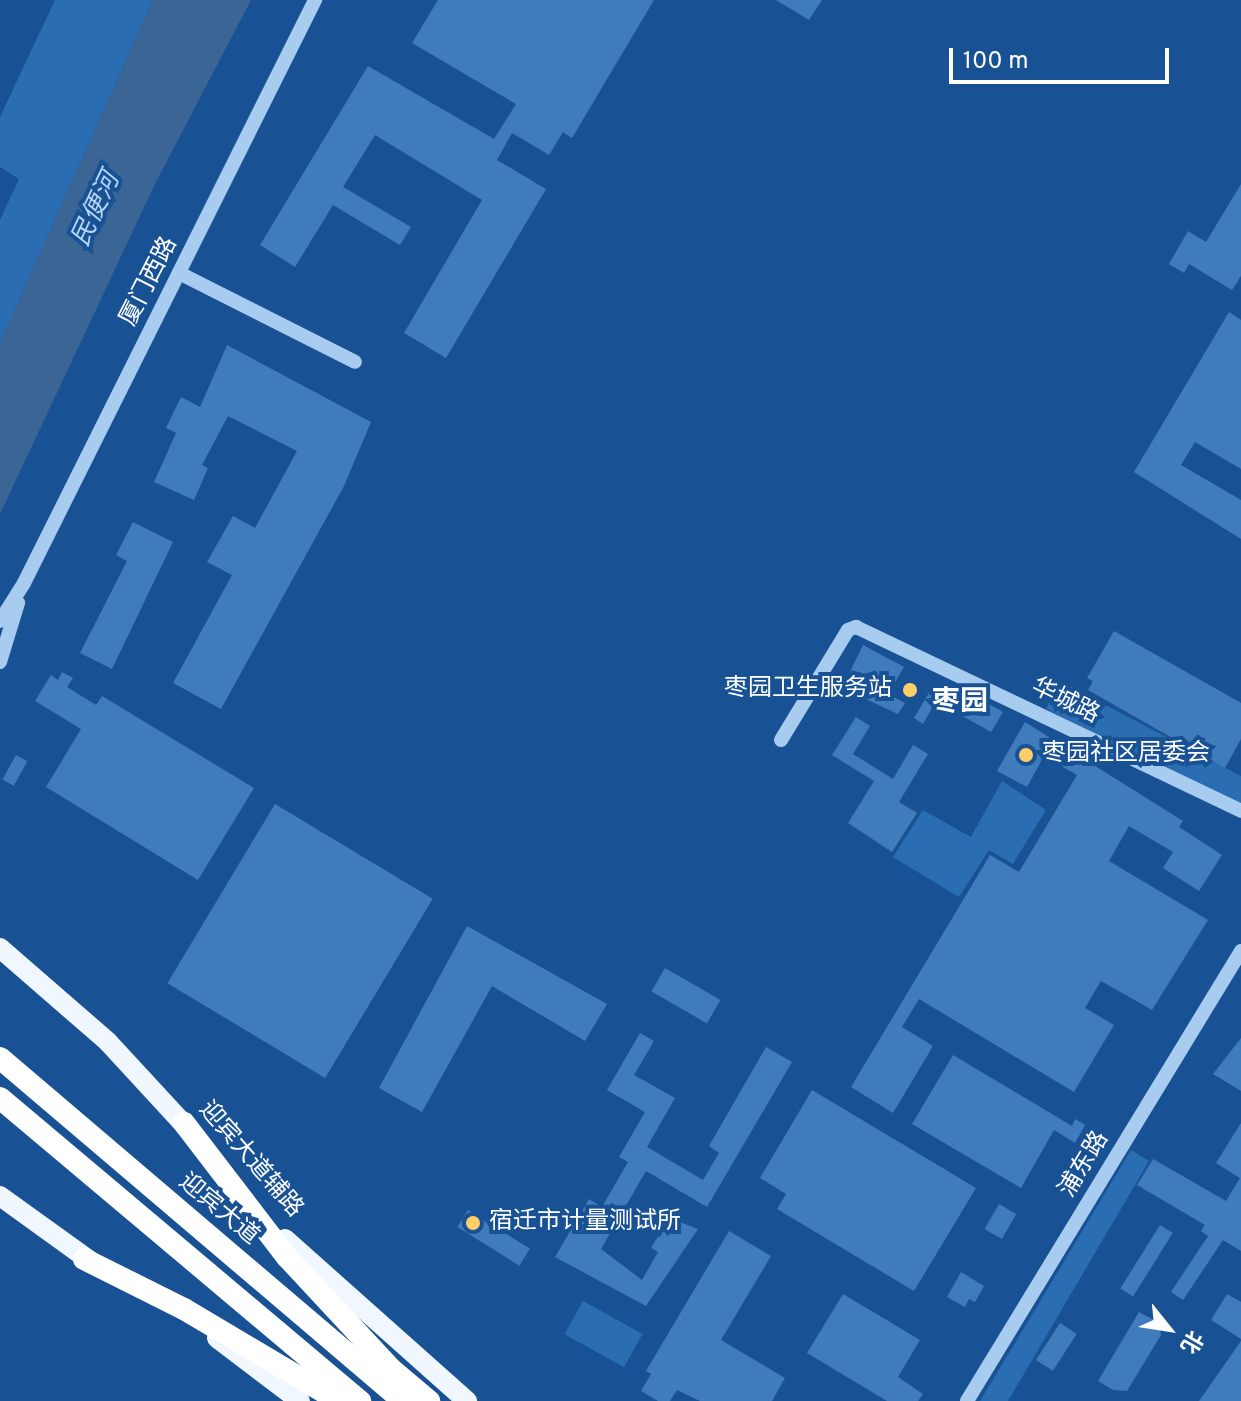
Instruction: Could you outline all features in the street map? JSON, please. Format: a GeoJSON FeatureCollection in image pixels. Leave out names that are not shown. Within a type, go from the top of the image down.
{"type":"FeatureCollection","features":[{"type":"Feature","properties":{"kind":"highway","name":"迎宾大道"},"geometry":{"type":"LineString","coordinates":[[0,1058],[403,1401]]}},
{"type":"Feature","properties":{"kind":"highway"},"geometry":{"type":"LineString","coordinates":[[0,1098],[360,1401]]}},
{"type":"Feature","properties":{"kind":"highway"},"geometry":{"type":"LineString","coordinates":[[184,1123],[287,1257],[382,1360],[429,1401]]}},
{"type":"Feature","properties":{"kind":"highway"},"geometry":{"type":"LineString","coordinates":[[84,1259],[184,1309],[339,1401]]}},
{"type":"Feature","properties":{"kind":"main road","name":"迎宾大道辅路"},"geometry":{"type":"LineString","coordinates":[[0,948],[108,1042],[301,1256],[467,1401]]}},
{"type":"Feature","properties":{"kind":"main road"},"geometry":{"type":"LineString","coordinates":[[0,1196],[84,1259],[193,1321],[300,1401]]}},
{"type":"Feature","properties":{"kind":"street","name":"厦门西路"},"geometry":{"type":"LineString","coordinates":[[24,583],[315,0]]}},
{"type":"Feature","properties":{"kind":"street"},"geometry":{"type":"LineString","coordinates":[[179,273],[355,362]]}},
{"type":"Feature","properties":{"kind":"street"},"geometry":{"type":"LineString","coordinates":[[0,621],[24,583]]}},
{"type":"Feature","properties":{"kind":"street"},"geometry":{"type":"LineString","coordinates":[[0,662],[24,583]]}},
{"type":"Feature","properties":{"kind":"street","name":"华城路"},"geometry":{"type":"LineString","coordinates":[[781,740],[848,630],[870,632],[1241,811]]}},
{"type":"Feature","properties":{"kind":"street","name":"浦东路"},"geometry":{"type":"LineString","coordinates":[[967,1401],[1241,951]]}},
{"type":"Feature","properties":{"kind":"shaded area"},"geometry":{"type":"Polygon","coordinates":[[[55,0],[153,0],[0,343],[0,220],[19,179],[0,167],[0,117],[55,0]]]}},
{"type":"Feature","properties":{"kind":"shaded area"},"geometry":{"type":"Polygon","coordinates":[[[1056,687],[1068,692],[1071,687],[1241,776],[1241,807],[1046,709],[1056,687]]]}},
{"type":"Feature","properties":{"kind":"shaded area"},"geometry":{"type":"Polygon","coordinates":[[[1002,781],[1046,810],[1013,864],[989,850],[959,897],[893,857],[923,810],[971,837],[1002,781]]]}},
{"type":"Feature","properties":{"kind":"shaded area"},"geometry":{"type":"Polygon","coordinates":[[[1131,1150],[1149,1161],[1008,1401],[980,1401],[1131,1150]]]}},
{"type":"Feature","properties":{"kind":"shaded area"},"geometry":{"type":"Polygon","coordinates":[[[583,1301],[642,1334],[624,1367],[565,1334],[583,1301]]]}},
{"type":"Feature","properties":{"kind":"water","name":"民便河"},"geometry":{"type":"Polygon","coordinates":[[[153,0],[251,0],[155,184],[0,514],[0,343],[153,0]]]}},
{"type":"Feature","properties":{"kind":"building"},"geometry":{"type":"Polygon","coordinates":[[[438,0],[654,0],[572,138],[563,132],[549,155],[512,133],[497,160],[546,189],[446,358],[404,333],[482,200],[375,135],[343,187],[411,227],[400,245],[333,205],[295,267],[260,245],[368,66],[494,139],[516,104],[412,43],[438,0]]]}},
{"type":"Feature","properties":{"kind":"building"},"geometry":{"type":"Polygon","coordinates":[[[776,0],[822,0],[809,20],[776,0]]]}},
{"type":"Feature","properties":{"kind":"building"},"geometry":{"type":"Polygon","coordinates":[[[1241,184],[1241,276],[1232,290],[1189,264],[1184,273],[1169,264],[1188,231],[1206,242],[1241,184]]]}},
{"type":"Feature","properties":{"kind":"building"},"geometry":{"type":"Polygon","coordinates":[[[1229,312],[1241,320],[1241,469],[1195,442],[1181,465],[1241,500],[1241,539],[1134,472],[1229,312]]]}},
{"type":"Feature","properties":{"kind":"building"},"geometry":{"type":"Polygon","coordinates":[[[227,345],[371,422],[344,486],[221,709],[173,683],[232,575],[207,562],[233,516],[255,528],[297,451],[228,416],[202,465],[208,468],[194,500],[154,482],[176,433],[166,428],[181,397],[200,407],[227,345]]]}},
{"type":"Feature","properties":{"kind":"building"},"geometry":{"type":"Polygon","coordinates":[[[133,522],[173,542],[112,669],[80,653],[127,561],[116,555],[133,522]]]}},
{"type":"Feature","properties":{"kind":"building"},"geometry":{"type":"Polygon","coordinates":[[[1114,631],[1241,703],[1241,739],[1225,768],[1088,690],[1093,681],[1087,678],[1114,631]]]}},
{"type":"Feature","properties":{"kind":"building"},"geometry":{"type":"Polygon","coordinates":[[[863,645],[904,667],[888,694],[905,703],[898,714],[842,688],[863,645]]]}},
{"type":"Feature","properties":{"kind":"building"},"geometry":{"type":"Polygon","coordinates":[[[62,672],[73,678],[67,687],[96,705],[102,696],[254,788],[198,880],[46,787],[81,729],[35,701],[51,675],[58,680],[62,672]]]}},
{"type":"Feature","properties":{"kind":"building"},"geometry":{"type":"Polygon","coordinates":[[[955,685],[1003,712],[991,732],[936,701],[923,724],[914,718],[933,686],[949,695],[955,685]]]}},
{"type":"Feature","properties":{"kind":"building"},"geometry":{"type":"Polygon","coordinates":[[[856,717],[870,726],[853,754],[893,779],[913,745],[928,754],[899,802],[917,813],[892,852],[848,823],[874,781],[832,755],[856,717]]]}},
{"type":"Feature","properties":{"kind":"building"},"geometry":{"type":"Polygon","coordinates":[[[1025,722],[1183,821],[1179,827],[1222,855],[1199,891],[1163,868],[1173,852],[1129,826],[1109,861],[1208,920],[1152,1010],[1101,981],[1085,1008],[1114,1025],[1074,1092],[919,999],[902,1027],[933,1046],[893,1113],[851,1087],[990,855],[1019,872],[1077,775],[1044,756],[1027,787],[997,771],[1025,722]]]}},
{"type":"Feature","properties":{"kind":"building"},"geometry":{"type":"Polygon","coordinates":[[[16,755],[27,761],[14,786],[2,779],[16,755]]]}},
{"type":"Feature","properties":{"kind":"building"},"geometry":{"type":"Polygon","coordinates":[[[275,804],[433,899],[325,1078],[167,983],[275,804]]]}},
{"type":"Feature","properties":{"kind":"building"},"geometry":{"type":"Polygon","coordinates":[[[467,926],[607,1004],[585,1041],[492,986],[422,1112],[379,1088],[467,926]]]}},
{"type":"Feature","properties":{"kind":"building"},"geometry":{"type":"Polygon","coordinates":[[[665,968],[720,1000],[707,1023],[652,991],[665,968]]]}},
{"type":"Feature","properties":{"kind":"building"},"geometry":{"type":"Polygon","coordinates":[[[640,1033],[654,1041],[634,1075],[675,1098],[647,1147],[703,1180],[719,1153],[709,1146],[766,1047],[792,1062],[707,1207],[646,1171],[601,1249],[642,1280],[658,1252],[651,1248],[669,1218],[698,1229],[646,1306],[555,1257],[589,1199],[602,1207],[628,1162],[619,1157],[645,1112],[607,1090],[640,1033]]]}},
{"type":"Feature","properties":{"kind":"building"},"geometry":{"type":"Polygon","coordinates":[[[1241,1038],[1241,1091],[1213,1074],[1241,1038]]]}},
{"type":"Feature","properties":{"kind":"building"},"geometry":{"type":"Polygon","coordinates":[[[953,1055],[1072,1126],[1075,1119],[1085,1125],[1075,1143],[1054,1130],[1021,1188],[912,1124],[953,1055]]]}},
{"type":"Feature","properties":{"kind":"building"},"geometry":{"type":"Polygon","coordinates":[[[812,1090],[976,1188],[914,1291],[777,1209],[786,1194],[760,1178],[812,1090]]]}},
{"type":"Feature","properties":{"kind":"building"},"geometry":{"type":"Polygon","coordinates":[[[1241,1123],[1241,1251],[1223,1240],[1183,1300],[1171,1292],[1208,1236],[1201,1231],[1205,1225],[1137,1185],[1153,1159],[1226,1201],[1240,1178],[1216,1163],[1241,1123]]]}},
{"type":"Feature","properties":{"kind":"building"},"geometry":{"type":"Polygon","coordinates":[[[999,1204],[1016,1214],[1002,1239],[984,1229],[999,1204]]]}},
{"type":"Feature","properties":{"kind":"building"},"geometry":{"type":"Polygon","coordinates":[[[468,1210],[530,1249],[519,1266],[457,1227],[468,1210]]]}},
{"type":"Feature","properties":{"kind":"building"},"geometry":{"type":"Polygon","coordinates":[[[1160,1225],[1173,1233],[1133,1297],[1120,1289],[1160,1225]]]}},
{"type":"Feature","properties":{"kind":"building"},"geometry":{"type":"Polygon","coordinates":[[[729,1231],[771,1256],[721,1340],[785,1378],[772,1401],[700,1401],[677,1390],[670,1401],[658,1401],[641,1391],[651,1374],[646,1371],[729,1231]]]}},
{"type":"Feature","properties":{"kind":"building"},"geometry":{"type":"Polygon","coordinates":[[[961,1272],[984,1286],[975,1302],[969,1299],[965,1307],[947,1297],[961,1272]]]}},
{"type":"Feature","properties":{"kind":"building"},"geometry":{"type":"Polygon","coordinates":[[[843,1294],[920,1340],[898,1377],[923,1394],[918,1401],[887,1401],[807,1353],[843,1294]]]}},
{"type":"Feature","properties":{"kind":"building"},"geometry":{"type":"Polygon","coordinates":[[[1227,1294],[1241,1302],[1241,1339],[1211,1320],[1227,1294]]]}},
{"type":"Feature","properties":{"kind":"building"},"geometry":{"type":"Polygon","coordinates":[[[1139,1312],[1158,1322],[1161,1335],[1127,1391],[1113,1390],[1098,1381],[1139,1312]]]}},
{"type":"Feature","properties":{"kind":"building"},"geometry":{"type":"Polygon","coordinates":[[[1060,1323],[1077,1334],[1053,1371],[1036,1360],[1060,1323]]]}},
{"type":"Feature","properties":{"kind":"building"},"geometry":{"type":"Polygon","coordinates":[[[1241,1341],[1241,1401],[1199,1401],[1241,1341]]]}},
{"type":"Feature","properties":{"kind":"place","name":"枣园卫生服务站"},"geometry":{"type":"Point","coordinates":[910,690]}},
{"type":"Feature","properties":{"kind":"place","name":"枣园社区居委会"},"geometry":{"type":"Point","coordinates":[1026,755]}},
{"type":"Feature","properties":{"kind":"place","name":"宿迁市计量测试所"},"geometry":{"type":"Point","coordinates":[473,1223]}},
{"type":"Feature","properties":{"kind":"district","name":"枣园"},"geometry":{"type":"Point","coordinates":[960,703]}}]}
